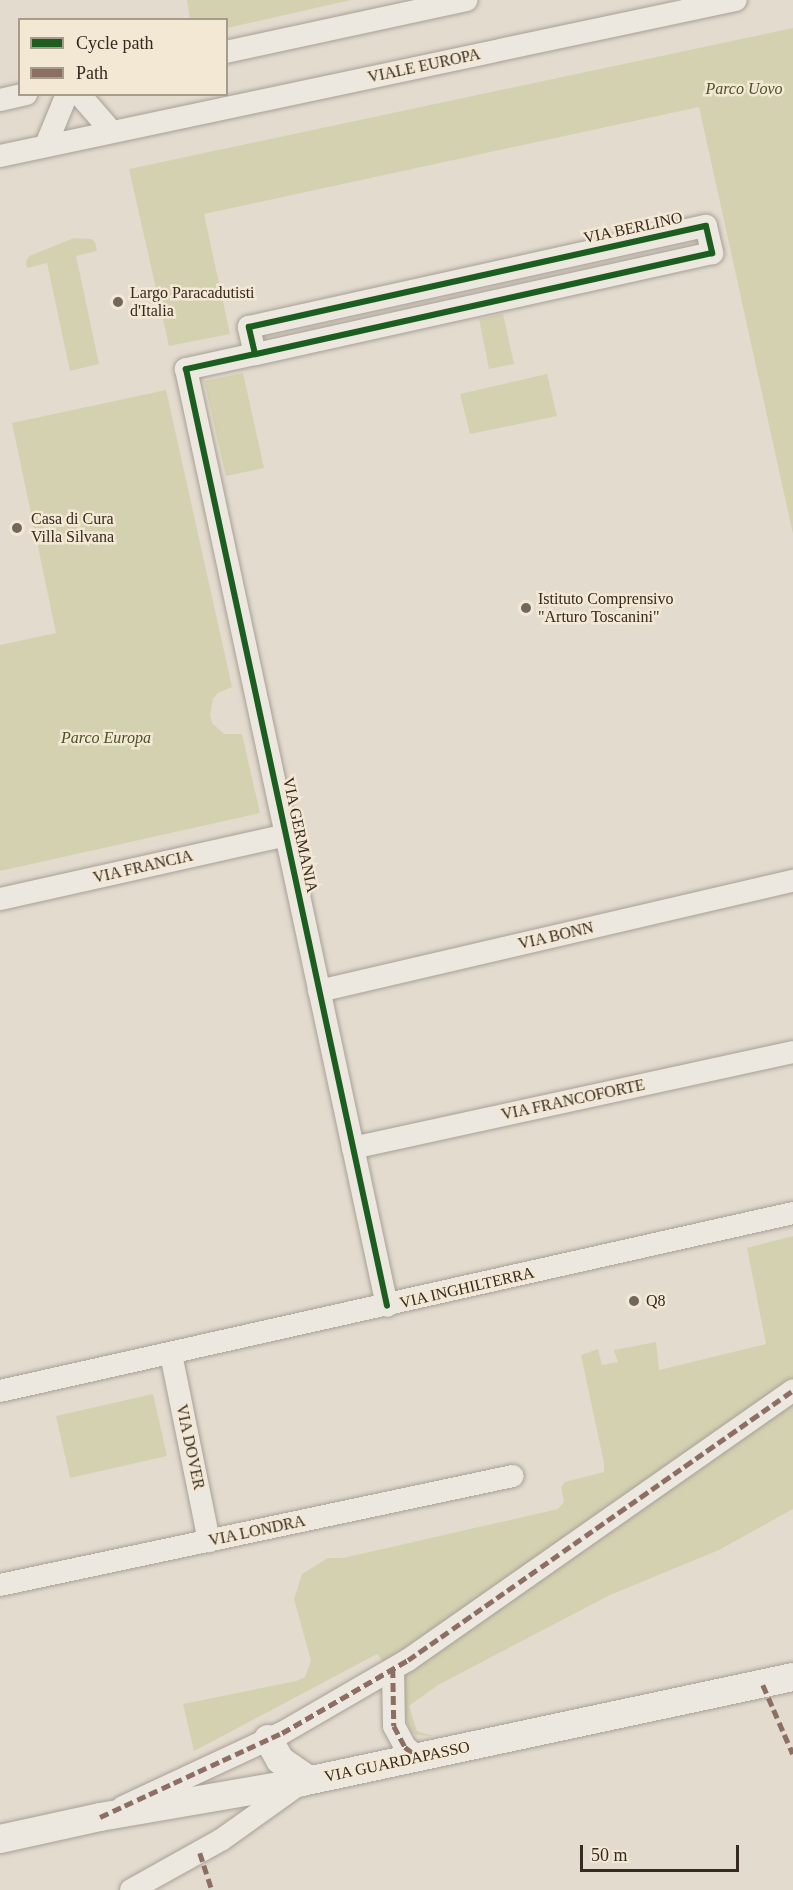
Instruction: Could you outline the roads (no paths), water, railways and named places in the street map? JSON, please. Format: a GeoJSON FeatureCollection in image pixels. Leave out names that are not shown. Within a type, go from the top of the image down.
{"type":"FeatureCollection","features":[{"type":"Feature","properties":{"kind":"street"},"geometry":{"type":"LineString","coordinates":[[228,52],[466,0]]}},
{"type":"Feature","properties":{"kind":"street","name":"VIALE EUROPA"},"geometry":{"type":"LineString","coordinates":[[0,156],[736,0]]}},
{"type":"Feature","properties":{"kind":"street"},"geometry":{"type":"LineString","coordinates":[[0,100],[18,96]]}},
{"type":"Feature","properties":{"kind":"street"},"geometry":{"type":"LineString","coordinates":[[46,145],[66,96]]}},
{"type":"Feature","properties":{"kind":"street"},"geometry":{"type":"LineString","coordinates":[[81,96],[112,132]]}},
{"type":"Feature","properties":{"kind":"street","name":"VIA BERLINO"},"geometry":{"type":"LineString","coordinates":[[186,369],[255,354],[712,253],[706,226],[249,327],[255,354]]}},
{"type":"Feature","properties":{"kind":"street","name":"VIA GERMANIA"},"geometry":{"type":"LineString","coordinates":[[186,369],[387,1306]]}},
{"type":"Feature","properties":{"kind":"street","name":"VIA FRANCIA"},"geometry":{"type":"LineString","coordinates":[[0,899],[286,835]]}},
{"type":"Feature","properties":{"kind":"street","name":"VIA BONN"},"geometry":{"type":"LineString","coordinates":[[319,991],[793,882]]}},
{"type":"Feature","properties":{"kind":"street","name":"VIA FRANCOFORTE"},"geometry":{"type":"LineString","coordinates":[[353,1148],[793,1052]]}},
{"type":"Feature","properties":{"kind":"street","name":"VIA INGHILTERRA"},"geometry":{"type":"LineString","coordinates":[[0,1391],[387,1306],[793,1213]]}},
{"type":"Feature","properties":{"kind":"street","name":"VIA DOVER"},"geometry":{"type":"LineString","coordinates":[[171,1354],[209,1541]]}},
{"type":"Feature","properties":{"kind":"street"},"geometry":{"type":"LineString","coordinates":[[100,1817],[268,1739],[393,1669],[793,1390]]}},
{"type":"Feature","properties":{"kind":"street","name":"VIA LONDRA"},"geometry":{"type":"LineString","coordinates":[[0,1585],[513,1476]]}},
{"type":"Feature","properties":{"kind":"street"},"geometry":{"type":"LineString","coordinates":[[393,1669],[394,1726],[405,1747],[419,1758]]}},
{"type":"Feature","properties":{"kind":"street","name":"VIA GUARDAPASSO"},"geometry":{"type":"LineString","coordinates":[[0,1839],[100,1817],[305,1781],[419,1758],[793,1677]]}},
{"type":"Feature","properties":{"kind":"street"},"geometry":{"type":"LineString","coordinates":[[131,1890],[221,1840],[305,1781],[280,1760],[268,1739]]}},
{"type":"Feature","properties":{"kind":"place","name":"Largo Paracadutisti d'Italia"},"geometry":{"type":"Point","coordinates":[118,302]}},
{"type":"Feature","properties":{"kind":"place","name":"Casa di Cura Villa Silvana"},"geometry":{"type":"Point","coordinates":[17,528]}},
{"type":"Feature","properties":{"kind":"place","name":"Istituto Comprensivo \"Arturo Toscanini\""},"geometry":{"type":"Point","coordinates":[526,608]}},
{"type":"Feature","properties":{"kind":"place","name":"Q8"},"geometry":{"type":"Point","coordinates":[634,1301]}},
{"type":"Feature","properties":{"kind":"park label","name":"Parco Uovo"},"geometry":{"type":"Point","coordinates":[744,89]}},
{"type":"Feature","properties":{"kind":"park label","name":"Parco Europa"},"geometry":{"type":"Point","coordinates":[106,738]}}]}
